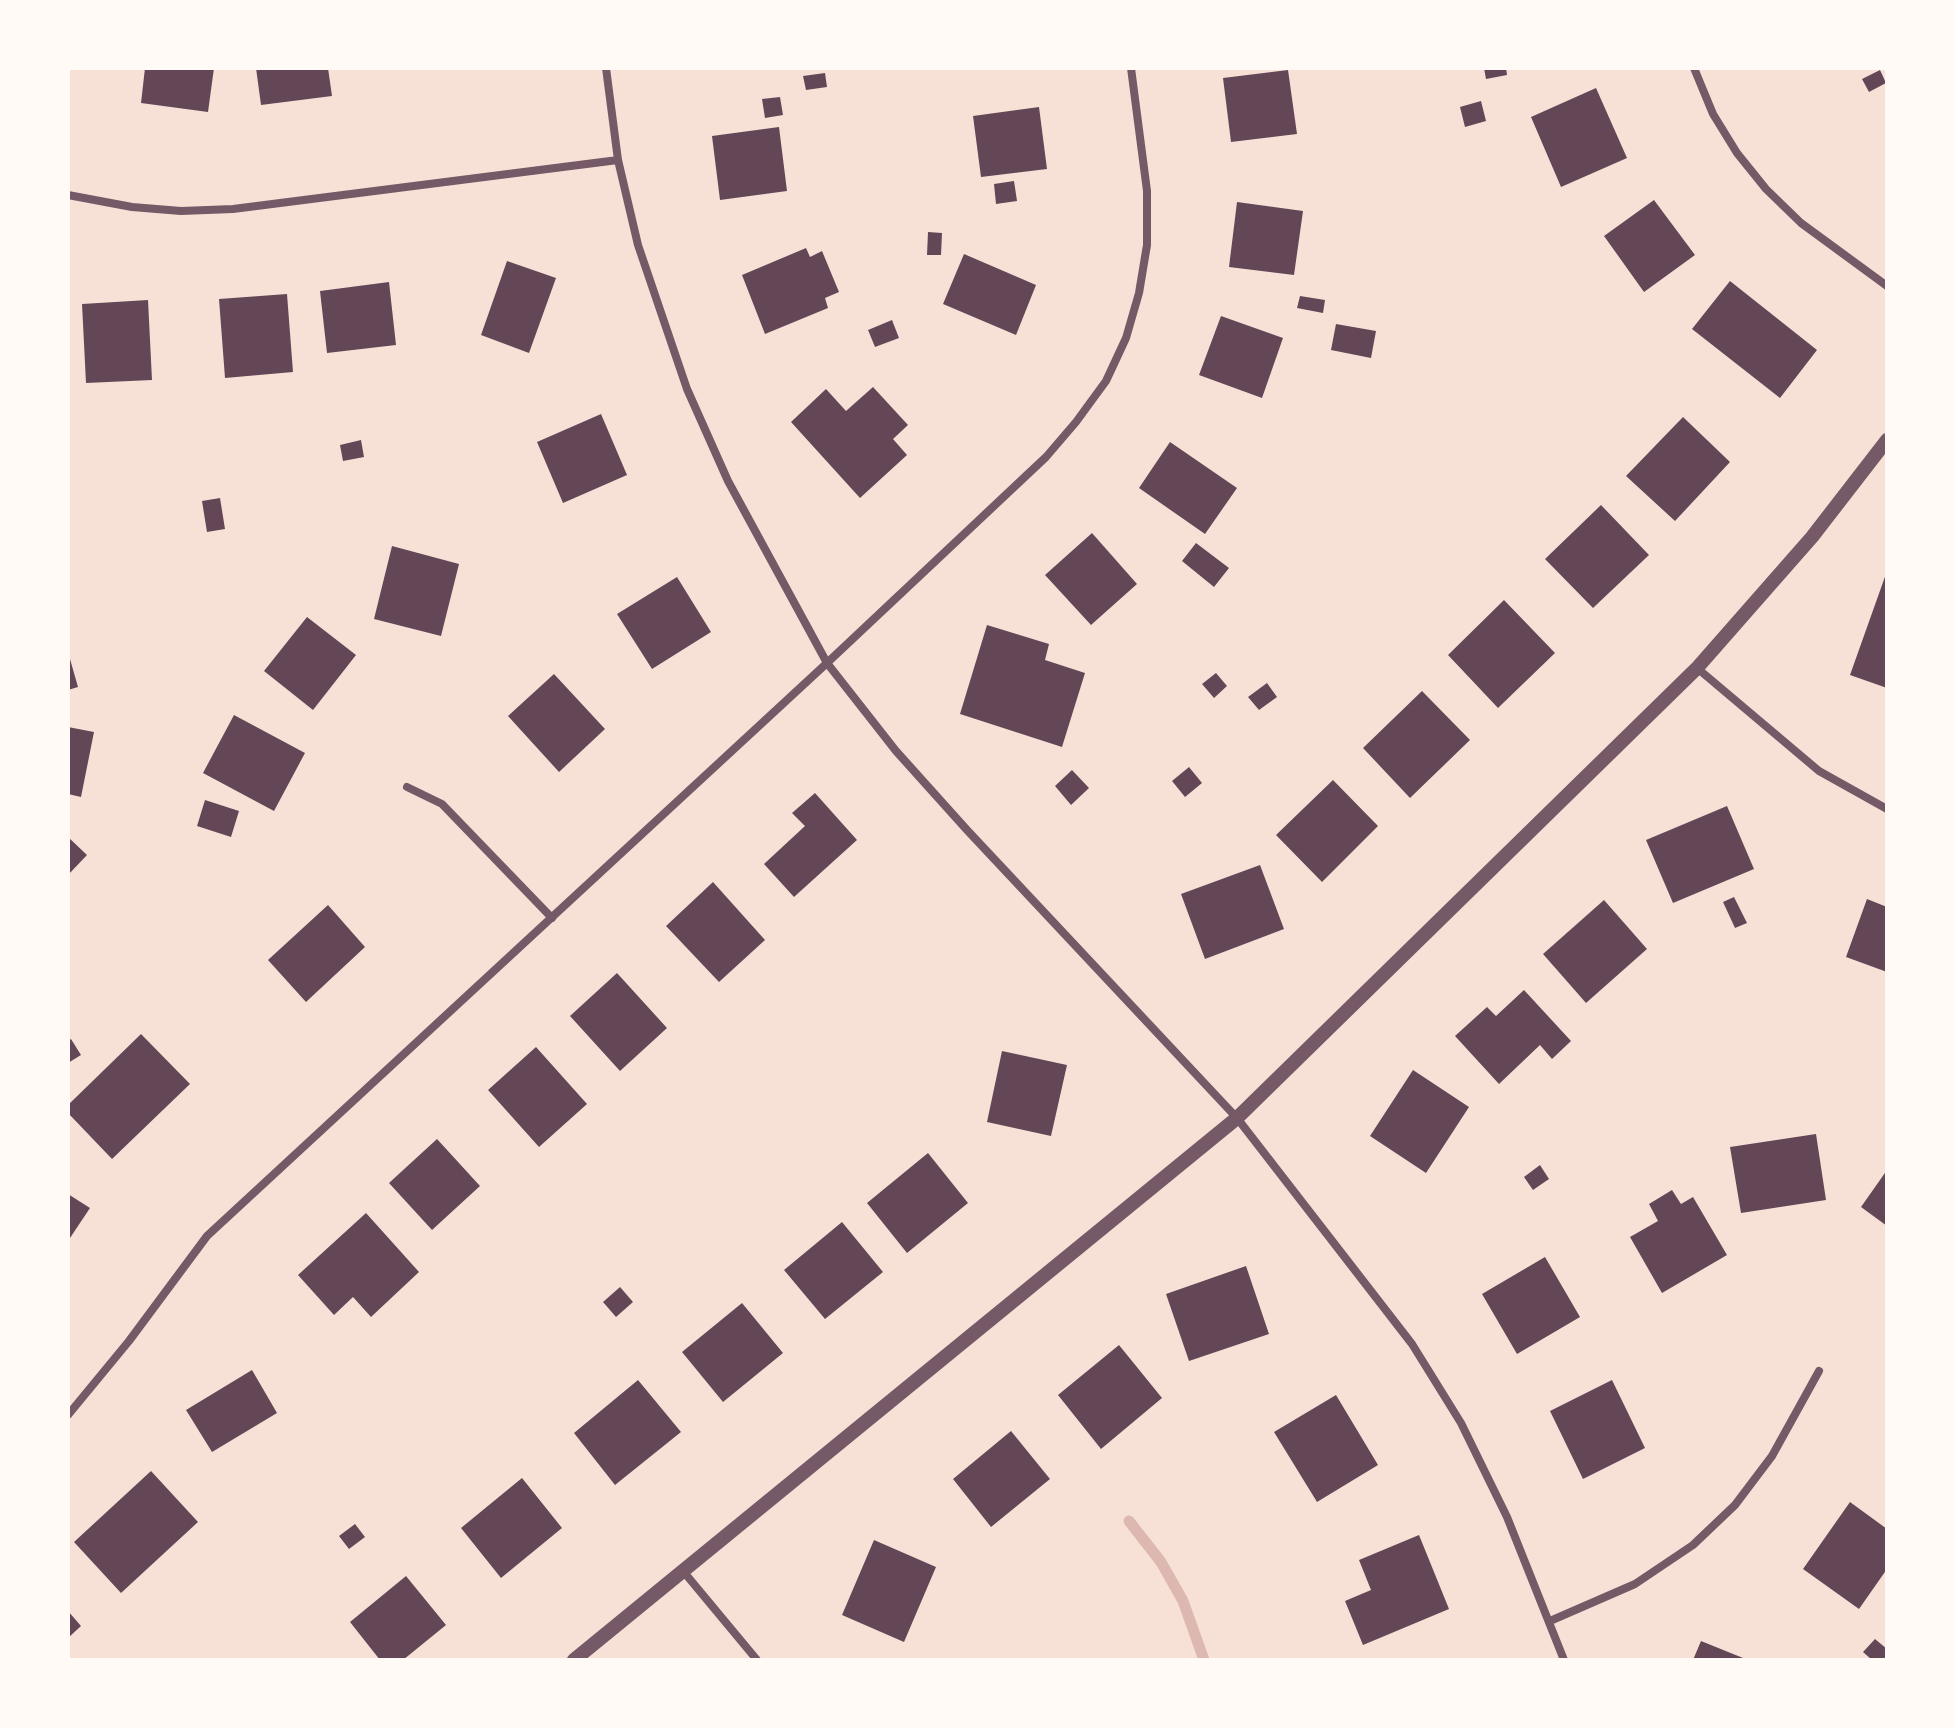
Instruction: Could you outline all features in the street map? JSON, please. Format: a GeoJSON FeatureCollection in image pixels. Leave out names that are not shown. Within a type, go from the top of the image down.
{"type":"FeatureCollection","features":[{"type":"Feature","properties":{"kind":"street"},"geometry":{"type":"LineString","coordinates":[[606,68],[618,160],[638,245],[687,389],[728,481],[827,663],[896,751],[957,819],[1237,1118],[1393,1319],[1461,1423],[1507,1517],[1564,1660]]}},
{"type":"Feature","properties":{"kind":"street"},"geometry":{"type":"LineString","coordinates":[[68,1415],[129,1341],[207,1236],[827,663],[1046,457],[1076,422],[1106,381],[1126,338],[1139,293],[1147,245],[1147,191],[1131,68]]}},
{"type":"Feature","properties":{"kind":"street"},"geometry":{"type":"LineString","coordinates":[[1694,68],[1713,114],[1737,153],[1766,189],[1801,223],[1887,286]]}},
{"type":"Feature","properties":{"kind":"street"},"geometry":{"type":"LineString","coordinates":[[68,195],[132,207],[181,211],[233,209],[618,160]]}},
{"type":"Feature","properties":{"kind":"street"},"geometry":{"type":"LineString","coordinates":[[574,1660],[1237,1118],[1697,668],[1812,537],[1887,440]]}},
{"type":"Feature","properties":{"kind":"street"},"geometry":{"type":"LineString","coordinates":[[1697,668],[1819,771],[1887,809]]}},
{"type":"Feature","properties":{"kind":"street"},"geometry":{"type":"LineString","coordinates":[[407,787],[442,804],[552,918]]}},
{"type":"Feature","properties":{"kind":"street"},"geometry":{"type":"LineString","coordinates":[[1550,1621],[1635,1584],[1693,1545],[1735,1505],[1772,1456],[1819,1371]]}},
{"type":"Feature","properties":{"kind":"street"},"geometry":{"type":"LineString","coordinates":[[683,1571],[757,1660]]}},
{"type":"Feature","properties":{"kind":"building"},"geometry":{"type":"Polygon","coordinates":[[[145,68],[214,68],[208,112],[141,103],[145,68]]]}},
{"type":"Feature","properties":{"kind":"building"},"geometry":{"type":"Polygon","coordinates":[[[256,68],[328,68],[332,96],[261,105],[256,68]]]}},
{"type":"Feature","properties":{"kind":"building"},"geometry":{"type":"Polygon","coordinates":[[[1484,68],[1506,68],[1507,75],[1486,79],[1484,68]]]}},
{"type":"Feature","properties":{"kind":"building"},"geometry":{"type":"Polygon","coordinates":[[[1288,70],[1297,134],[1231,142],[1223,78],[1288,70]]]}},
{"type":"Feature","properties":{"kind":"building"},"geometry":{"type":"Polygon","coordinates":[[[1880,70],[1886,83],[1869,92],[1862,79],[1880,70]]]}},
{"type":"Feature","properties":{"kind":"building"},"geometry":{"type":"Polygon","coordinates":[[[825,73],[827,87],[806,90],[803,76],[825,73]]]}},
{"type":"Feature","properties":{"kind":"building"},"geometry":{"type":"Polygon","coordinates":[[[1596,88],[1627,158],[1561,187],[1531,117],[1596,88]]]}},
{"type":"Feature","properties":{"kind":"building"},"geometry":{"type":"Polygon","coordinates":[[[780,97],[783,115],[765,118],[762,99],[780,97]]]}},
{"type":"Feature","properties":{"kind":"building"},"geometry":{"type":"Polygon","coordinates":[[[1481,101],[1486,121],[1465,127],[1460,107],[1481,101]]]}},
{"type":"Feature","properties":{"kind":"building"},"geometry":{"type":"Polygon","coordinates":[[[1039,107],[1047,169],[981,177],[973,116],[1039,107]]]}},
{"type":"Feature","properties":{"kind":"building"},"geometry":{"type":"Polygon","coordinates":[[[779,127],[787,191],[720,200],[712,136],[779,127]]]}},
{"type":"Feature","properties":{"kind":"building"},"geometry":{"type":"Polygon","coordinates":[[[1014,181],[1017,201],[996,204],[994,184],[1014,181]]]}},
{"type":"Feature","properties":{"kind":"building"},"geometry":{"type":"Polygon","coordinates":[[[1654,200],[1695,255],[1644,292],[1604,236],[1654,200]]]}},
{"type":"Feature","properties":{"kind":"building"},"geometry":{"type":"Polygon","coordinates":[[[1237,202],[1303,211],[1294,275],[1229,267],[1237,202]]]}},
{"type":"Feature","properties":{"kind":"building"},"geometry":{"type":"Polygon","coordinates":[[[928,232],[942,233],[941,255],[927,255],[928,232]]]}},
{"type":"Feature","properties":{"kind":"building"},"geometry":{"type":"Polygon","coordinates":[[[806,248],[810,257],[822,251],[839,292],[825,298],[828,308],[765,334],[742,275],[806,248]]]}},
{"type":"Feature","properties":{"kind":"building"},"geometry":{"type":"Polygon","coordinates":[[[964,254],[1036,285],[1016,335],[943,304],[964,254]]]}},
{"type":"Feature","properties":{"kind":"building"},"geometry":{"type":"Polygon","coordinates":[[[507,261],[556,278],[529,353],[481,335],[507,261]]]}},
{"type":"Feature","properties":{"kind":"building"},"geometry":{"type":"Polygon","coordinates":[[[1730,281],[1817,350],[1780,398],[1692,329],[1730,281]]]}},
{"type":"Feature","properties":{"kind":"building"},"geometry":{"type":"Polygon","coordinates":[[[389,282],[396,345],[327,353],[320,291],[389,282]]]}},
{"type":"Feature","properties":{"kind":"building"},"geometry":{"type":"Polygon","coordinates":[[[287,294],[293,372],[225,378],[219,299],[287,294]]]}},
{"type":"Feature","properties":{"kind":"building"},"geometry":{"type":"Polygon","coordinates":[[[1300,296],[1325,300],[1323,313],[1297,308],[1300,296]]]}},
{"type":"Feature","properties":{"kind":"building"},"geometry":{"type":"Polygon","coordinates":[[[148,300],[152,380],[86,383],[82,304],[148,300]]]}},
{"type":"Feature","properties":{"kind":"building"},"geometry":{"type":"Polygon","coordinates":[[[1221,316],[1283,338],[1262,398],[1199,375],[1221,316]]]}},
{"type":"Feature","properties":{"kind":"building"},"geometry":{"type":"Polygon","coordinates":[[[892,320],[899,338],[875,347],[868,330],[892,320]]]}},
{"type":"Feature","properties":{"kind":"building"},"geometry":{"type":"Polygon","coordinates":[[[1336,324],[1376,331],[1371,358],[1331,350],[1336,324]]]}},
{"type":"Feature","properties":{"kind":"building"},"geometry":{"type":"Polygon","coordinates":[[[873,387],[908,425],[893,439],[907,455],[860,498],[791,422],[826,389],[846,411],[873,387]]]}},
{"type":"Feature","properties":{"kind":"building"},"geometry":{"type":"Polygon","coordinates":[[[601,414],[627,475],[563,503],[537,442],[601,414]]]}},
{"type":"Feature","properties":{"kind":"building"},"geometry":{"type":"Polygon","coordinates":[[[1683,417],[1730,462],[1675,521],[1626,476],[1683,417]]]}},
{"type":"Feature","properties":{"kind":"building"},"geometry":{"type":"Polygon","coordinates":[[[361,440],[364,457],[343,461],[340,445],[361,440]]]}},
{"type":"Feature","properties":{"kind":"building"},"geometry":{"type":"Polygon","coordinates":[[[1170,442],[1237,488],[1205,534],[1139,488],[1170,442]]]}},
{"type":"Feature","properties":{"kind":"building"},"geometry":{"type":"Polygon","coordinates":[[[220,498],[225,529],[207,532],[202,501],[220,498]]]}},
{"type":"Feature","properties":{"kind":"building"},"geometry":{"type":"Polygon","coordinates":[[[1601,505],[1649,555],[1593,608],[1545,559],[1601,505]]]}},
{"type":"Feature","properties":{"kind":"building"},"geometry":{"type":"Polygon","coordinates":[[[1092,533],[1137,584],[1091,625],[1045,575],[1092,533]]]}},
{"type":"Feature","properties":{"kind":"building"},"geometry":{"type":"Polygon","coordinates":[[[1196,543],[1229,568],[1214,587],[1182,561],[1196,543]]]}},
{"type":"Feature","properties":{"kind":"building"},"geometry":{"type":"Polygon","coordinates":[[[392,546],[459,564],[441,636],[374,619],[392,546]]]}},
{"type":"Feature","properties":{"kind":"building"},"geometry":{"type":"Polygon","coordinates":[[[1887,571],[1887,688],[1850,675],[1887,571]]]}},
{"type":"Feature","properties":{"kind":"building"},"geometry":{"type":"Polygon","coordinates":[[[677,577],[711,632],[652,669],[617,614],[677,577]]]}},
{"type":"Feature","properties":{"kind":"building"},"geometry":{"type":"Polygon","coordinates":[[[1504,600],[1555,653],[1498,708],[1448,655],[1504,600]]]}},
{"type":"Feature","properties":{"kind":"building"},"geometry":{"type":"Polygon","coordinates":[[[307,617],[356,655],[313,710],[264,671],[307,617]]]}},
{"type":"Feature","properties":{"kind":"building"},"geometry":{"type":"Polygon","coordinates":[[[987,625],[1049,644],[1045,660],[1085,673],[1062,747],[960,714],[987,625]]]}},
{"type":"Feature","properties":{"kind":"building"},"geometry":{"type":"Polygon","coordinates":[[[68,652],[78,687],[68,690],[68,652]]]}},
{"type":"Feature","properties":{"kind":"building"},"geometry":{"type":"Polygon","coordinates":[[[1216,673],[1227,686],[1214,698],[1202,684],[1216,673]]]}},
{"type":"Feature","properties":{"kind":"building"},"geometry":{"type":"Polygon","coordinates":[[[554,674],[605,729],[559,772],[508,716],[554,674]]]}},
{"type":"Feature","properties":{"kind":"building"},"geometry":{"type":"Polygon","coordinates":[[[1267,683],[1277,697],[1259,710],[1248,697],[1267,683]]]}},
{"type":"Feature","properties":{"kind":"building"},"geometry":{"type":"Polygon","coordinates":[[[1422,691],[1470,740],[1410,798],[1363,748],[1422,691]]]}},
{"type":"Feature","properties":{"kind":"building"},"geometry":{"type":"Polygon","coordinates":[[[234,715],[305,753],[274,811],[203,773],[234,715]]]}},
{"type":"Feature","properties":{"kind":"building"},"geometry":{"type":"Polygon","coordinates":[[[68,727],[94,732],[81,797],[68,794],[68,727]]]}},
{"type":"Feature","properties":{"kind":"building"},"geometry":{"type":"Polygon","coordinates":[[[1189,767],[1202,783],[1185,797],[1172,781],[1189,767]]]}},
{"type":"Feature","properties":{"kind":"building"},"geometry":{"type":"Polygon","coordinates":[[[1072,770],[1089,788],[1071,805],[1055,786],[1072,770]]]}},
{"type":"Feature","properties":{"kind":"building"},"geometry":{"type":"Polygon","coordinates":[[[1333,780],[1378,826],[1322,882],[1276,835],[1333,780]]]}},
{"type":"Feature","properties":{"kind":"building"},"geometry":{"type":"Polygon","coordinates":[[[815,793],[857,840],[794,897],[764,864],[805,826],[792,813],[815,793]]]}},
{"type":"Feature","properties":{"kind":"building"},"geometry":{"type":"Polygon","coordinates":[[[205,800],[239,811],[231,837],[197,826],[205,800]]]}},
{"type":"Feature","properties":{"kind":"building"},"geometry":{"type":"Polygon","coordinates":[[[1727,806],[1754,869],[1673,903],[1646,840],[1727,806]]]}},
{"type":"Feature","properties":{"kind":"building"},"geometry":{"type":"Polygon","coordinates":[[[68,837],[87,855],[68,875],[68,837]]]}},
{"type":"Feature","properties":{"kind":"building"},"geometry":{"type":"Polygon","coordinates":[[[1260,865],[1284,929],[1205,959],[1181,894],[1260,865]]]}},
{"type":"Feature","properties":{"kind":"building"},"geometry":{"type":"Polygon","coordinates":[[[713,882],[765,940],[719,982],[666,926],[713,882]]]}},
{"type":"Feature","properties":{"kind":"building"},"geometry":{"type":"Polygon","coordinates":[[[1734,897],[1747,923],[1735,928],[1723,902],[1734,897]]]}},
{"type":"Feature","properties":{"kind":"building"},"geometry":{"type":"Polygon","coordinates":[[[1867,899],[1887,907],[1887,972],[1846,957],[1867,899]]]}},
{"type":"Feature","properties":{"kind":"building"},"geometry":{"type":"Polygon","coordinates":[[[1604,900],[1647,949],[1586,1003],[1543,954],[1604,900]]]}},
{"type":"Feature","properties":{"kind":"building"},"geometry":{"type":"Polygon","coordinates":[[[328,905],[365,947],[306,1002],[268,960],[328,905]]]}},
{"type":"Feature","properties":{"kind":"building"},"geometry":{"type":"Polygon","coordinates":[[[617,973],[667,1028],[620,1071],[570,1016],[617,973]]]}},
{"type":"Feature","properties":{"kind":"building"},"geometry":{"type":"Polygon","coordinates":[[[1524,990],[1571,1041],[1552,1059],[1540,1045],[1499,1084],[1455,1036],[1487,1007],[1496,1016],[1524,990]]]}},
{"type":"Feature","properties":{"kind":"building"},"geometry":{"type":"Polygon","coordinates":[[[141,1034],[190,1084],[112,1159],[68,1113],[68,1105],[141,1034]]]}},
{"type":"Feature","properties":{"kind":"building"},"geometry":{"type":"Polygon","coordinates":[[[71,1039],[81,1055],[68,1063],[68,1041],[71,1039]]]}},
{"type":"Feature","properties":{"kind":"building"},"geometry":{"type":"Polygon","coordinates":[[[536,1047],[587,1104],[539,1147],[488,1090],[536,1047]]]}},
{"type":"Feature","properties":{"kind":"building"},"geometry":{"type":"Polygon","coordinates":[[[1002,1051],[1067,1065],[1051,1136],[987,1122],[1002,1051]]]}},
{"type":"Feature","properties":{"kind":"building"},"geometry":{"type":"Polygon","coordinates":[[[1413,1070],[1469,1107],[1426,1173],[1370,1136],[1413,1070]]]}},
{"type":"Feature","properties":{"kind":"building"},"geometry":{"type":"Polygon","coordinates":[[[1816,1134],[1826,1200],[1741,1213],[1730,1147],[1816,1134]]]}},
{"type":"Feature","properties":{"kind":"building"},"geometry":{"type":"Polygon","coordinates":[[[437,1139],[480,1186],[432,1230],[389,1183],[437,1139]]]}},
{"type":"Feature","properties":{"kind":"building"},"geometry":{"type":"Polygon","coordinates":[[[928,1153],[968,1203],[907,1253],[867,1203],[928,1153]]]}},
{"type":"Feature","properties":{"kind":"building"},"geometry":{"type":"Polygon","coordinates":[[[1540,1165],[1549,1179],[1533,1190],[1524,1177],[1540,1165]]]}},
{"type":"Feature","properties":{"kind":"building"},"geometry":{"type":"Polygon","coordinates":[[[1887,1170],[1887,1226],[1861,1207],[1887,1170]]]}},
{"type":"Feature","properties":{"kind":"building"},"geometry":{"type":"Polygon","coordinates":[[[1672,1190],[1681,1204],[1693,1197],[1727,1255],[1662,1293],[1630,1237],[1658,1221],[1649,1204],[1672,1190]]]}},
{"type":"Feature","properties":{"kind":"building"},"geometry":{"type":"Polygon","coordinates":[[[68,1194],[90,1208],[68,1241],[68,1194]]]}},
{"type":"Feature","properties":{"kind":"building"},"geometry":{"type":"Polygon","coordinates":[[[366,1213],[419,1272],[371,1317],[353,1297],[334,1315],[298,1275],[366,1213]]]}},
{"type":"Feature","properties":{"kind":"building"},"geometry":{"type":"Polygon","coordinates":[[[842,1222],[883,1272],[825,1319],[784,1270],[842,1222]]]}},
{"type":"Feature","properties":{"kind":"building"},"geometry":{"type":"Polygon","coordinates":[[[1545,1257],[1580,1317],[1517,1354],[1482,1294],[1545,1257]]]}},
{"type":"Feature","properties":{"kind":"building"},"geometry":{"type":"Polygon","coordinates":[[[1246,1266],[1269,1334],[1189,1361],[1166,1294],[1246,1266]]]}},
{"type":"Feature","properties":{"kind":"building"},"geometry":{"type":"Polygon","coordinates":[[[620,1287],[633,1302],[616,1317],[603,1302],[620,1287]]]}},
{"type":"Feature","properties":{"kind":"building"},"geometry":{"type":"Polygon","coordinates":[[[742,1303],[783,1353],[723,1402],[682,1352],[742,1303]]]}},
{"type":"Feature","properties":{"kind":"building"},"geometry":{"type":"Polygon","coordinates":[[[1119,1345],[1162,1398],[1101,1449],[1058,1395],[1119,1345]]]}},
{"type":"Feature","properties":{"kind":"building"},"geometry":{"type":"Polygon","coordinates":[[[252,1370],[277,1413],[212,1452],[186,1410],[252,1370]]]}},
{"type":"Feature","properties":{"kind":"building"},"geometry":{"type":"Polygon","coordinates":[[[638,1380],[681,1432],[615,1485],[574,1433],[638,1380]]]}},
{"type":"Feature","properties":{"kind":"building"},"geometry":{"type":"Polygon","coordinates":[[[1612,1380],[1645,1448],[1583,1479],[1550,1411],[1612,1380]]]}},
{"type":"Feature","properties":{"kind":"building"},"geometry":{"type":"Polygon","coordinates":[[[1336,1395],[1378,1465],[1317,1502],[1274,1432],[1336,1395]]]}},
{"type":"Feature","properties":{"kind":"building"},"geometry":{"type":"Polygon","coordinates":[[[1011,1431],[1050,1479],[991,1527],[953,1479],[1011,1431]]]}},
{"type":"Feature","properties":{"kind":"building"},"geometry":{"type":"Polygon","coordinates":[[[151,1471],[198,1522],[121,1593],[74,1542],[151,1471]]]}},
{"type":"Feature","properties":{"kind":"building"},"geometry":{"type":"Polygon","coordinates":[[[522,1478],[562,1528],[501,1578],[461,1528],[522,1478]]]}},
{"type":"Feature","properties":{"kind":"building"},"geometry":{"type":"Polygon","coordinates":[[[1850,1502],[1887,1529],[1887,1569],[1859,1609],[1803,1569],[1850,1502]]]}},
{"type":"Feature","properties":{"kind":"building"},"geometry":{"type":"Polygon","coordinates":[[[355,1524],[365,1537],[349,1549],[339,1536],[355,1524]]]}},
{"type":"Feature","properties":{"kind":"building"},"geometry":{"type":"Polygon","coordinates":[[[1419,1535],[1449,1609],[1363,1645],[1345,1601],[1371,1590],[1359,1560],[1419,1535]]]}},
{"type":"Feature","properties":{"kind":"building"},"geometry":{"type":"Polygon","coordinates":[[[874,1540],[936,1567],[904,1642],[842,1615],[874,1540]]]}},
{"type":"Feature","properties":{"kind":"building"},"geometry":{"type":"Polygon","coordinates":[[[406,1576],[446,1625],[403,1660],[380,1660],[350,1622],[406,1576]]]}},
{"type":"Feature","properties":{"kind":"building"},"geometry":{"type":"Polygon","coordinates":[[[68,1611],[81,1626],[68,1638],[68,1611]]]}},
{"type":"Feature","properties":{"kind":"building"},"geometry":{"type":"Polygon","coordinates":[[[1875,1639],[1887,1649],[1883,1660],[1872,1660],[1863,1652],[1875,1639]]]}},
{"type":"Feature","properties":{"kind":"building"},"geometry":{"type":"Polygon","coordinates":[[[1701,1641],[1748,1660],[1693,1660],[1701,1641]]]}},
{"type":"Feature","properties":{"kind":"waterway"},"geometry":{"type":"LineString","coordinates":[[1129,1521],[1161,1562],[1183,1601],[1204,1660]]}}]}
